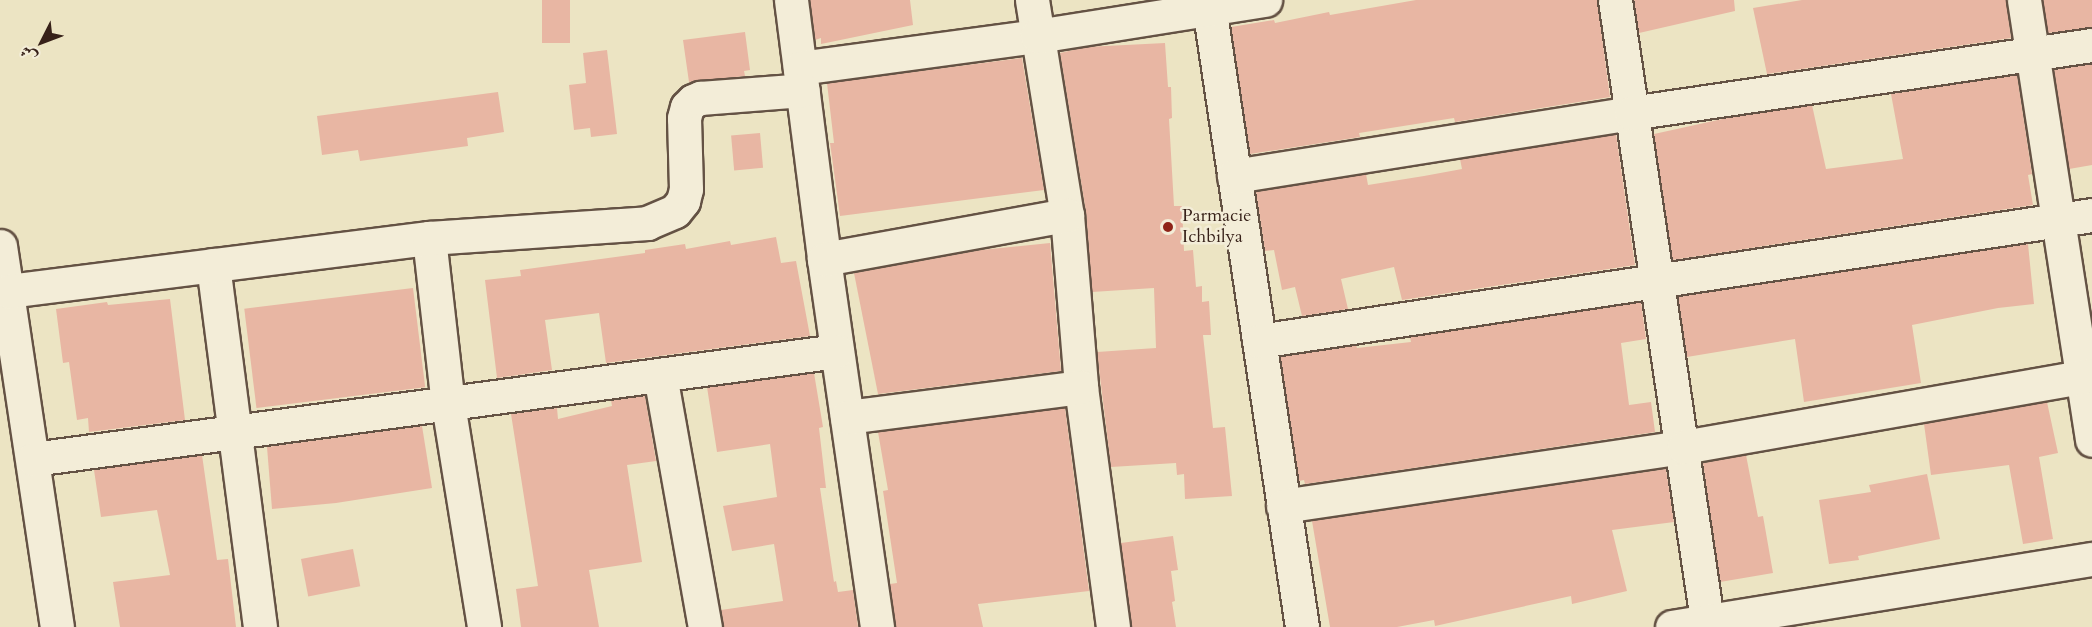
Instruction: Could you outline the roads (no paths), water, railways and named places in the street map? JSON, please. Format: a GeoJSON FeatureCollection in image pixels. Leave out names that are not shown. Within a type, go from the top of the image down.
{"type":"FeatureCollection","features":[{"type":"Feature","properties":{"kind":"street"},"geometry":{"type":"LineString","coordinates":[[792,0],[824,259],[877,627]]}},
{"type":"Feature","properties":{"kind":"street"},"geometry":{"type":"LineString","coordinates":[[1032,0],[1067,216],[1081,387],[1113,627]]}},
{"type":"Feature","properties":{"kind":"street"},"geometry":{"type":"LineString","coordinates":[[8,291],[429,238],[647,223],[675,211],[683,201],[686,189],[684,118],[687,107],[700,98],[1208,4],[1265,0]]}},
{"type":"Feature","properties":{"kind":"street"},"geometry":{"type":"LineString","coordinates":[[1615,0],[1630,113],[1684,447],[1708,624]]}},
{"type":"Feature","properties":{"kind":"street"},"geometry":{"type":"LineString","coordinates":[[2024,0],[2058,220],[2087,376],[2092,440]]}},
{"type":"Feature","properties":{"kind":"street"},"geometry":{"type":"LineString","coordinates":[[1208,4],[1302,627]]}},
{"type":"Feature","properties":{"kind":"street"},"geometry":{"type":"LineString","coordinates":[[1234,176],[1630,113],[2092,45]]}},
{"type":"Feature","properties":{"kind":"street"},"geometry":{"type":"LineString","coordinates":[[1259,341],[2092,215]]}},
{"type":"Feature","properties":{"kind":"street"},"geometry":{"type":"LineString","coordinates":[[824,259],[1067,216]]}},
{"type":"Feature","properties":{"kind":"street"},"geometry":{"type":"LineString","coordinates":[[429,238],[448,404],[484,627]]}},
{"type":"Feature","properties":{"kind":"street"},"geometry":{"type":"LineString","coordinates":[[0,246],[57,627]]}},
{"type":"Feature","properties":{"kind":"street"},"geometry":{"type":"LineString","coordinates":[[213,265],[260,627]]}},
{"type":"Feature","properties":{"kind":"street"},"geometry":{"type":"LineString","coordinates":[[33,459],[837,351]]}},
{"type":"Feature","properties":{"kind":"street"},"geometry":{"type":"LineString","coordinates":[[660,375],[705,627]]}},
{"type":"Feature","properties":{"kind":"street"},"geometry":{"type":"LineString","coordinates":[[1283,506],[1684,447],[2087,376]]}},
{"type":"Feature","properties":{"kind":"street"},"geometry":{"type":"LineString","coordinates":[[847,417],[1081,387]]}},
{"type":"Feature","properties":{"kind":"street"},"geometry":{"type":"LineString","coordinates":[[1671,627],[1708,624],[2092,559]]}},
{"type":"Feature","properties":{"kind":"place","name":"Parmacie Ichbilya"},"geometry":{"type":"Point","coordinates":[1168,227]}}]}
